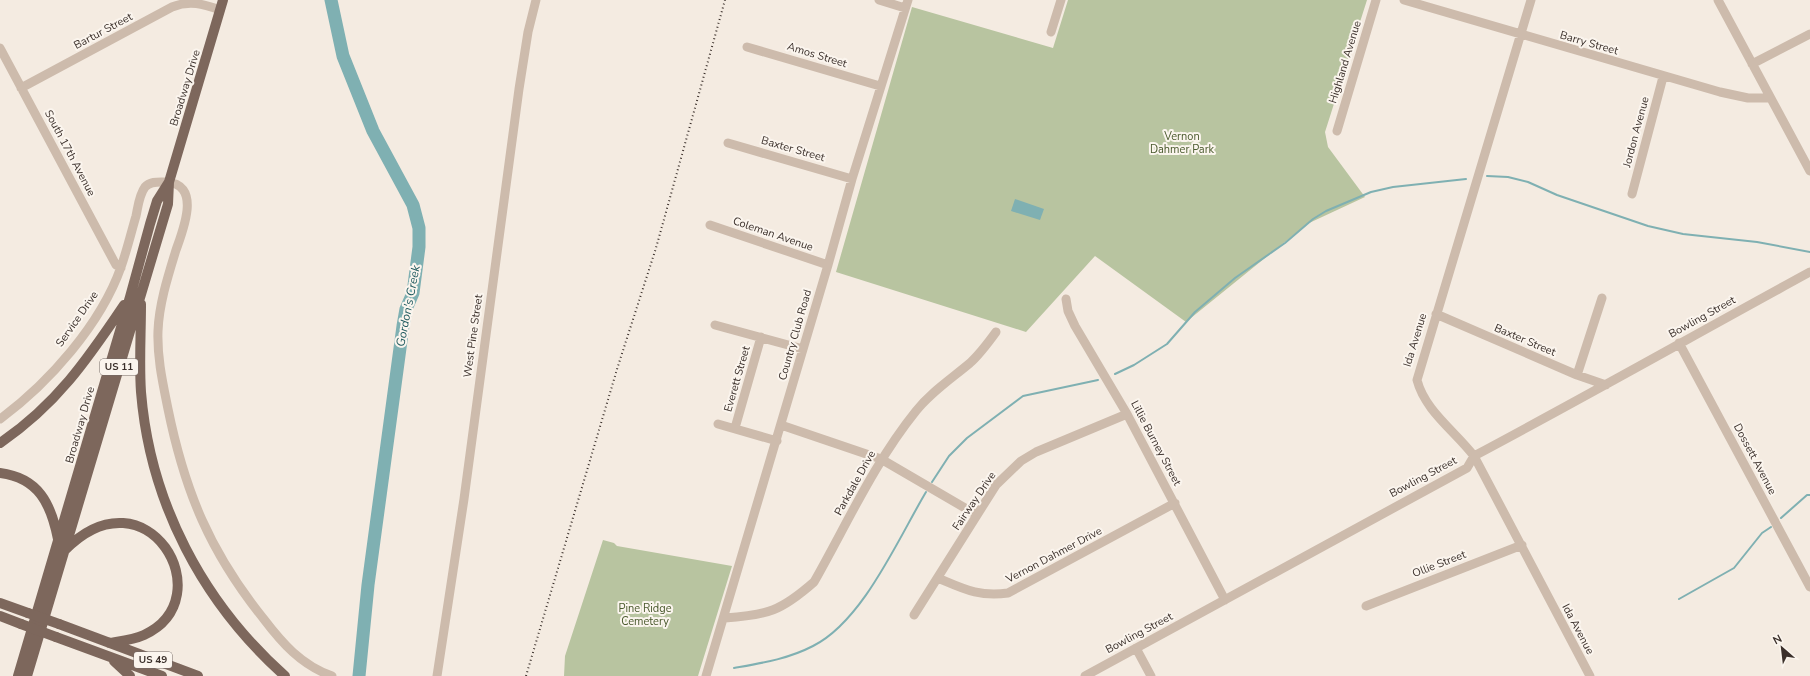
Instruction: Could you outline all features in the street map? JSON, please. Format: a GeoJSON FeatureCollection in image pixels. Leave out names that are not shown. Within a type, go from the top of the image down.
{"type":"FeatureCollection","features":[{"type":"Feature","properties":{"kind":"main road","name":"Broadway Drive"},"geometry":{"type":"LineString","coordinates":[[27,676],[168,204],[169,182],[224,0]]}},
{"type":"Feature","properties":{"kind":"main road","name":"Broadway Drive"},"geometry":{"type":"LineString","coordinates":[[18,676],[157,201],[169,182]]}},
{"type":"Feature","properties":{"kind":"main road"},"geometry":{"type":"LineString","coordinates":[[142,290],[140,362],[141,393],[150,448],[163,497],[182,543],[215,599],[243,635],[285,676]]}},
{"type":"Feature","properties":{"kind":"main road"},"geometry":{"type":"LineString","coordinates":[[0,443],[34,416],[70,382],[96,348],[130,297]]}},
{"type":"Feature","properties":{"kind":"main road"},"geometry":{"type":"LineString","coordinates":[[0,473],[22,479],[46,499],[52,514],[58,541]]}},
{"type":"Feature","properties":{"kind":"main road"},"geometry":{"type":"LineString","coordinates":[[64,552],[78,538],[92,529],[106,524],[122,523],[137,526],[151,532],[162,542],[171,554],[176,569],[178,582],[175,599],[169,614],[159,625],[143,636],[109,643]]}},
{"type":"Feature","properties":{"kind":"main road","name":"US 49"},"geometry":{"type":"LineString","coordinates":[[0,603],[198,676]]}},
{"type":"Feature","properties":{"kind":"main road","name":"US 49"},"geometry":{"type":"LineString","coordinates":[[0,616],[162,676]]}},
{"type":"Feature","properties":{"kind":"main road"},"geometry":{"type":"LineString","coordinates":[[110,657],[130,676]]}},
{"type":"Feature","properties":{"kind":"street","name":"West Pine Street"},"geometry":{"type":"LineString","coordinates":[[437,676],[464,499],[519,89],[528,32],[536,0]]}},
{"type":"Feature","properties":{"kind":"street"},"geometry":{"type":"LineString","coordinates":[[879,0],[906,4]]}},
{"type":"Feature","properties":{"kind":"street"},"geometry":{"type":"LineString","coordinates":[[1050,32],[1061,0]]}},
{"type":"Feature","properties":{"kind":"street","name":"Highland Avenue"},"geometry":{"type":"LineString","coordinates":[[1337,131],[1376,0]]}},
{"type":"Feature","properties":{"kind":"street","name":"Barry Street"},"geometry":{"type":"LineString","coordinates":[[1404,0],[1663,77],[1748,98],[1770,98]]}},
{"type":"Feature","properties":{"kind":"street","name":"Ida Avenue"},"geometry":{"type":"LineString","coordinates":[[1531,0],[1417,373],[1417,380],[1419,389],[1429,406],[1462,440],[1474,456],[1590,676]]}},
{"type":"Feature","properties":{"kind":"street"},"geometry":{"type":"LineString","coordinates":[[1718,0],[1810,171]]}},
{"type":"Feature","properties":{"kind":"street","name":"Bartur Street"},"geometry":{"type":"LineString","coordinates":[[22,88],[172,7],[184,3],[195,2],[220,10]]}},
{"type":"Feature","properties":{"kind":"street","name":"Country Club Road"},"geometry":{"type":"LineString","coordinates":[[706,676],[725,618],[852,179],[906,4]]}},
{"type":"Feature","properties":{"kind":"street"},"geometry":{"type":"LineString","coordinates":[[1752,64],[1810,34]]}},
{"type":"Feature","properties":{"kind":"street","name":"Amos Street"},"geometry":{"type":"LineString","coordinates":[[747,47],[880,86]]}},
{"type":"Feature","properties":{"kind":"street","name":"South 17th Avenue"},"geometry":{"type":"LineString","coordinates":[[0,48],[116,266],[121,268]]}},
{"type":"Feature","properties":{"kind":"street","name":"Jordon Avenue"},"geometry":{"type":"LineString","coordinates":[[1632,194],[1663,77]]}},
{"type":"Feature","properties":{"kind":"street","name":"Baxter Street"},"geometry":{"type":"LineString","coordinates":[[728,143],[852,179]]}},
{"type":"Feature","properties":{"kind":"street","name":"Service Drive"},"geometry":{"type":"LineString","coordinates":[[0,419],[26,398],[79,341],[106,300],[121,268],[140,198],[146,187],[155,182],[169,182]]}},
{"type":"Feature","properties":{"kind":"street"},"geometry":{"type":"LineString","coordinates":[[169,182],[180,186],[186,194],[188,209],[160,314],[158,348],[174,439],[189,492],[216,551],[255,608],[295,656],[318,671],[332,676]]}},
{"type":"Feature","properties":{"kind":"street","name":"Coleman Avenue"},"geometry":{"type":"LineString","coordinates":[[710,226],[828,265]]}},
{"type":"Feature","properties":{"kind":"street","name":"Bowling Street"},"geometry":{"type":"LineString","coordinates":[[1085,676],[1378,515],[1467,468],[1474,456],[1810,272]]}},
{"type":"Feature","properties":{"kind":"street"},"geometry":{"type":"LineString","coordinates":[[1577,375],[1602,298]]}},
{"type":"Feature","properties":{"kind":"street","name":"Lillie Burney Street"},"geometry":{"type":"LineString","coordinates":[[1066,299],[1068,311],[1127,414],[1225,600]]}},
{"type":"Feature","properties":{"kind":"street","name":"Baxter Street"},"geometry":{"type":"LineString","coordinates":[[1436,314],[1577,375],[1606,385]]}},
{"type":"Feature","properties":{"kind":"street"},"geometry":{"type":"LineString","coordinates":[[715,325],[803,349]]}},
{"type":"Feature","properties":{"kind":"street","name":"Parkdale Drive"},"geometry":{"type":"LineString","coordinates":[[725,618],[768,613],[799,596],[814,582],[881,459],[917,410],[931,394],[971,362],[986,347],[996,332]]}},
{"type":"Feature","properties":{"kind":"street","name":"Everett Street"},"geometry":{"type":"LineString","coordinates":[[735,428],[761,337]]}},
{"type":"Feature","properties":{"kind":"street","name":"Dossett Avenue"},"geometry":{"type":"LineString","coordinates":[[1679,343],[1810,587]]}},
{"type":"Feature","properties":{"kind":"street","name":"Fairway Drive"},"geometry":{"type":"LineString","coordinates":[[914,615],[996,485],[1021,461],[1036,452],[1127,414]]}},
{"type":"Feature","properties":{"kind":"street","name":"Everett Street"},"geometry":{"type":"LineString","coordinates":[[718,424],[776,441]]}},
{"type":"Feature","properties":{"kind":"street"},"geometry":{"type":"LineString","coordinates":[[781,425],[881,459],[977,515]]}},
{"type":"Feature","properties":{"kind":"street","name":"Vernon Dahmer Drive"},"geometry":{"type":"LineString","coordinates":[[938,578],[971,592],[998,594],[1008,593],[1175,503]]}},
{"type":"Feature","properties":{"kind":"street","name":"Ollie Street"},"geometry":{"type":"LineString","coordinates":[[1366,606],[1522,545]]}},
{"type":"Feature","properties":{"kind":"street"},"geometry":{"type":"LineString","coordinates":[[1136,648],[1152,676]]}},
{"type":"Feature","properties":{"kind":"green space","name":"Vernon Dahmer Park"},"geometry":{"type":"Polygon","coordinates":[[[1068,0],[1367,0],[1325,132],[1328,147],[1365,197],[1307,224],[1186,322],[1095,256],[1026,332],[836,272],[912,7],[1053,48],[1068,0]]]}},
{"type":"Feature","properties":{"kind":"green space","name":"Pine Ridge Cemetery"},"geometry":{"type":"Polygon","coordinates":[[[603,540],[614,543],[617,546],[732,566],[698,676],[564,676],[565,656],[603,540]]]}},
{"type":"Feature","properties":{"kind":"water"},"geometry":{"type":"Polygon","coordinates":[[[1015,199],[1044,209],[1040,220],[1011,211],[1015,199]]]}},
{"type":"Feature","properties":{"kind":"waterway","name":"Gordon's Creek"},"geometry":{"type":"LineString","coordinates":[[331,0],[343,56],[373,131],[413,205],[419,228],[419,247],[413,293],[406,309],[403,326],[368,585],[359,676]]}},
{"type":"Feature","properties":{"kind":"waterway"},"geometry":{"type":"LineString","coordinates":[[1487,176],[1508,177],[1528,182],[1557,195],[1648,226],[1683,234],[1757,242],[1810,252]]}},
{"type":"Feature","properties":{"kind":"waterway"},"geometry":{"type":"LineString","coordinates":[[1115,374],[1134,365],[1167,344],[1195,312],[1235,278],[1285,243],[1313,219],[1326,211],[1371,192],[1393,187],[1466,179]]}},
{"type":"Feature","properties":{"kind":"waterway"},"geometry":{"type":"LineString","coordinates":[[932,482],[949,456],[967,438],[1023,396],[1098,380]]}},
{"type":"Feature","properties":{"kind":"waterway"},"geometry":{"type":"LineString","coordinates":[[734,668],[775,660],[794,654],[813,646],[831,634],[848,618],[878,577],[926,492]]}},
{"type":"Feature","properties":{"kind":"waterway"},"geometry":{"type":"LineString","coordinates":[[1781,518],[1807,495],[1810,495]]}},
{"type":"Feature","properties":{"kind":"waterway"},"geometry":{"type":"LineString","coordinates":[[1679,599],[1734,568],[1762,533],[1771,527]]}},
{"type":"Feature","properties":{"kind":"railway"},"geometry":{"type":"LineString","coordinates":[[526,676],[618,366],[656,248],[725,0]]}}]}
